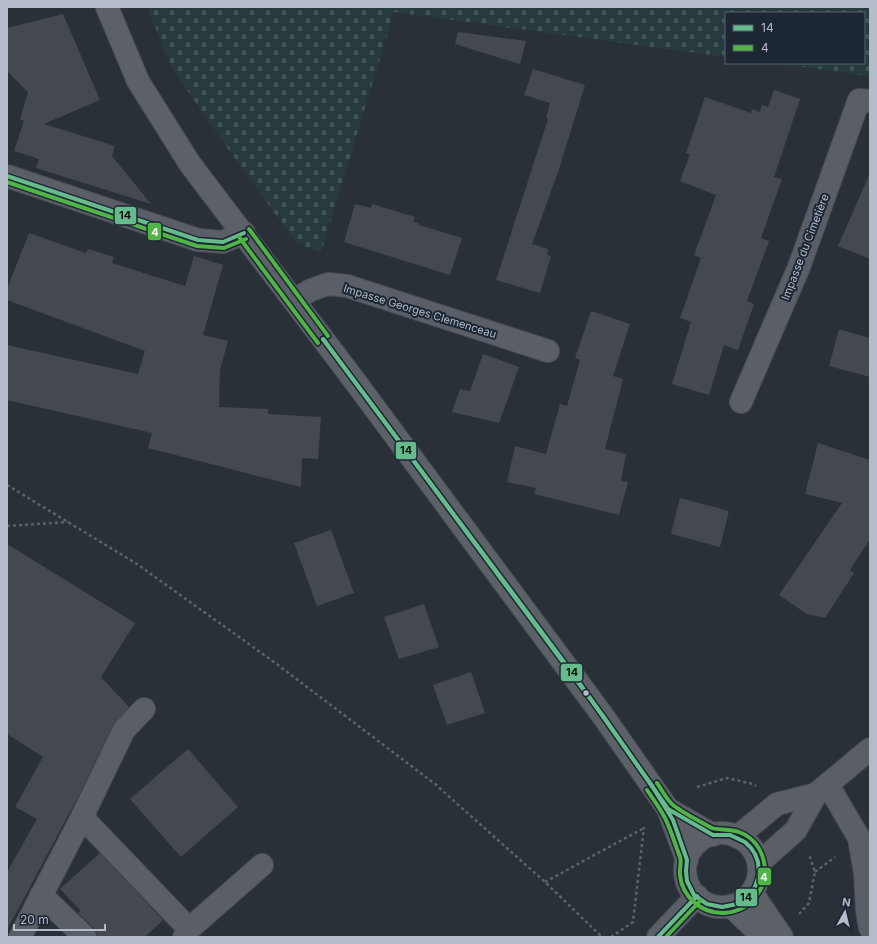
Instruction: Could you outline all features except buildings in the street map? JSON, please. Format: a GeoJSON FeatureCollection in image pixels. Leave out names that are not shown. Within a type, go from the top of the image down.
{"type":"FeatureCollection","features":[{"type":"Feature","properties":{"kind":"main road"},"geometry":{"type":"LineString","coordinates":[[107,7],[138,81],[190,164],[244,233],[604,716],[668,809],[687,860]]}},
{"type":"Feature","properties":{"kind":"main road"},"geometry":{"type":"LineString","coordinates":[[668,809],[713,835]]}},
{"type":"Feature","properties":{"kind":"main road"},"geometry":{"type":"LineString","coordinates":[[722,833],[737,836],[747,843],[754,852],[759,863],[760,873],[757,884],[752,892],[743,901],[731,906],[719,907],[707,903],[690,889],[687,880],[687,860],[691,851],[705,838],[713,835],[722,833]]}},
{"type":"Feature","properties":{"kind":"main road"},"geometry":{"type":"LineString","coordinates":[[752,892],[782,937]]}},
{"type":"Feature","properties":{"kind":"main road"},"geometry":{"type":"LineString","coordinates":[[731,906],[763,937]]}},
{"type":"Feature","properties":{"kind":"street","name":"Impasse du Cimetière"},"geometry":{"type":"LineString","coordinates":[[741,402],[799,267],[859,100],[870,101]]}},
{"type":"Feature","properties":{"kind":"street"},"geometry":{"type":"LineString","coordinates":[[7,176],[198,240],[223,242],[244,233]]}},
{"type":"Feature","properties":{"kind":"street","name":"Impasse Georges Clemenceau"},"geometry":{"type":"LineString","coordinates":[[294,300],[310,290],[328,284],[347,286],[548,351]]}},
{"type":"Feature","properties":{"kind":"street"},"geometry":{"type":"LineString","coordinates":[[20,937],[82,817],[124,730],[144,709]]}},
{"type":"Feature","properties":{"kind":"street"},"geometry":{"type":"LineString","coordinates":[[759,863],[796,830],[822,789],[870,749]]}},
{"type":"Feature","properties":{"kind":"street"},"geometry":{"type":"LineString","coordinates":[[737,836],[777,804],[822,789]]}},
{"type":"Feature","properties":{"kind":"street"},"geometry":{"type":"LineString","coordinates":[[822,789],[859,838],[865,873],[867,911],[870,928]]}},
{"type":"Feature","properties":{"kind":"street"},"geometry":{"type":"LineString","coordinates":[[82,817],[186,933],[262,865]]}},
{"type":"Feature","properties":{"kind":"street"},"geometry":{"type":"LineString","coordinates":[[41,895],[85,937]]}},
{"type":"Feature","properties":{"kind":"street"},"geometry":{"type":"LineString","coordinates":[[658,937],[697,896]]}},
{"type":"Feature","properties":{"kind":"path"},"geometry":{"type":"LineString","coordinates":[[7,485],[137,564],[274,662],[435,784],[545,882],[602,937]]}},
{"type":"Feature","properties":{"kind":"path"},"geometry":{"type":"LineString","coordinates":[[7,526],[68,522]]}},
{"type":"Feature","properties":{"kind":"path"},"geometry":{"type":"LineString","coordinates":[[697,787],[727,778],[753,784],[759,789]]}},
{"type":"Feature","properties":{"kind":"path"},"geometry":{"type":"LineString","coordinates":[[545,882],[644,828],[633,922],[612,937]]}},
{"type":"Feature","properties":{"kind":"path"},"geometry":{"type":"LineString","coordinates":[[795,919],[809,903],[815,872],[809,852]]}},
{"type":"Feature","properties":{"kind":"green space"},"geometry":{"type":"Polygon","coordinates":[[[147,7],[870,7],[870,76],[780,64],[865,64],[865,12],[725,12],[725,57],[394,12],[321,252],[297,244],[172,68],[147,7]]]}},
{"type":"Feature","properties":{"kind":"transit line","name":"14"},"geometry":{"type":"LineString","coordinates":[[7,176],[198,240],[223,242],[244,233]]}},
{"type":"Feature","properties":{"kind":"transit line","name":"4"},"geometry":{"type":"LineString","coordinates":[[7,182],[197,246],[224,248],[246,239]]}},
{"type":"Feature","properties":{"kind":"transit line","name":"4"},"geometry":{"type":"LineString","coordinates":[[249,229],[328,336]]}},
{"type":"Feature","properties":{"kind":"transit line","name":"4"},"geometry":{"type":"LineString","coordinates":[[239,237],[318,343]]}},
{"type":"Feature","properties":{"kind":"transit line","name":"14"},"geometry":{"type":"LineString","coordinates":[[323,339],[573,674],[652,786]]}},
{"type":"Feature","properties":{"kind":"transit line","name":"14"},"geometry":{"type":"LineString","coordinates":[[323,339],[603,716],[652,786]]}},
{"type":"Feature","properties":{"kind":"transit line","name":"4"},"geometry":{"type":"LineString","coordinates":[[647,790],[661,811],[669,827],[681,859],[680,873],[682,883],[689,897],[694,903],[708,911],[724,913],[744,907],[752,901],[759,892],[765,875],[763,858],[754,842],[739,832],[712,828],[682,811],[671,803],[657,783]]}},
{"type":"Feature","properties":{"kind":"transit line","name":"14"},"geometry":{"type":"LineString","coordinates":[[652,786],[668,809],[713,835],[730,835],[745,842],[751,848],[758,862],[759,875],[755,887],[744,900],[737,904],[722,907],[707,904],[694,895],[687,881],[687,860],[673,820],[652,786]]}},
{"type":"Feature","properties":{"kind":"transit line","name":"14"},"geometry":{"type":"LineString","coordinates":[[658,937],[697,896]]}},
{"type":"Feature","properties":{"kind":"transit line","name":"4"},"geometry":{"type":"LineString","coordinates":[[666,937],[701,900]]}}]}
